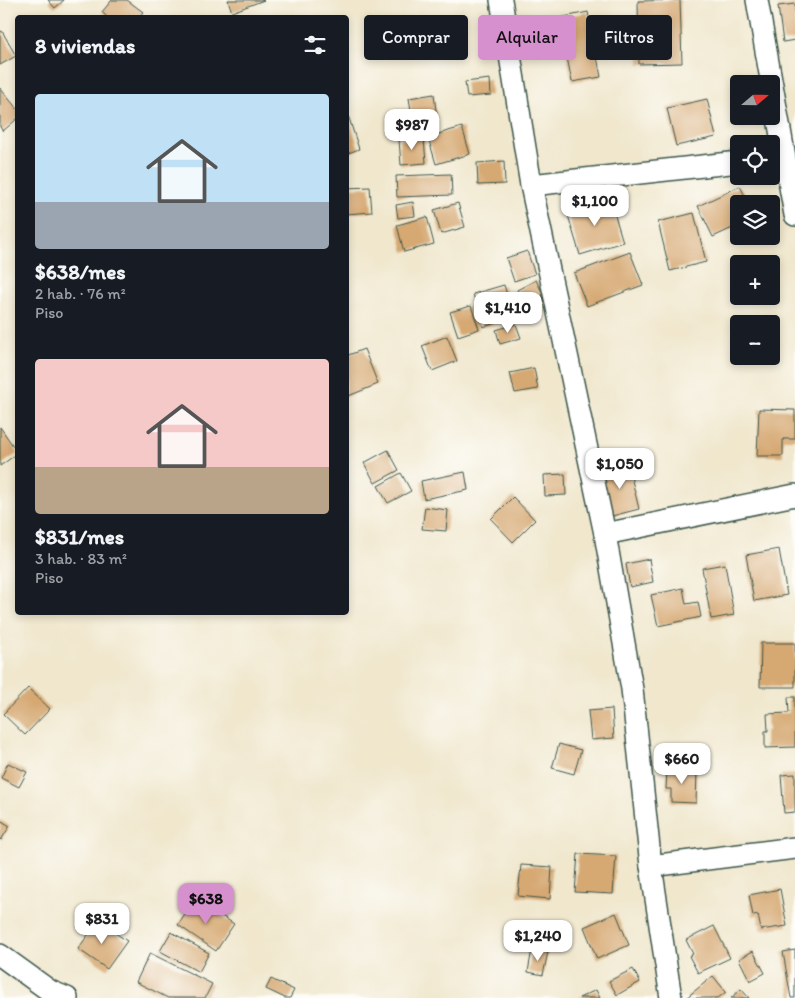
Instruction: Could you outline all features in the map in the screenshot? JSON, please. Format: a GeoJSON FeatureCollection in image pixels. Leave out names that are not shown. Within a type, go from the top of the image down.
{"type":"FeatureCollection","features":[{"type":"Feature","properties":{"kind":"street"},"geometry":{"type":"LineString","coordinates":[[501,0],[531,185],[605,534],[632,689],[651,866],[671,998]]}},
{"type":"Feature","properties":{"kind":"street"},"geometry":{"type":"LineString","coordinates":[[757,0],[795,214]]}},
{"type":"Feature","properties":{"kind":"street"},"geometry":{"type":"LineString","coordinates":[[531,185],[730,163]]}},
{"type":"Feature","properties":{"kind":"street"},"geometry":{"type":"LineString","coordinates":[[605,534],[795,495]]}},
{"type":"Feature","properties":{"kind":"street"},"geometry":{"type":"LineString","coordinates":[[651,866],[795,848]]}},
{"type":"Feature","properties":{"kind":"street"},"geometry":{"type":"LineString","coordinates":[[0,955],[50,990],[67,998]]}},
{"type":"Feature","properties":{"kind":"building"},"geometry":{"type":"Polygon","coordinates":[[[48,0],[64,0],[55,8],[48,0]]]}},
{"type":"Feature","properties":{"kind":"building"},"geometry":{"type":"Polygon","coordinates":[[[112,0],[127,0],[143,12],[140,15],[105,15],[102,12],[112,0]]]}},
{"type":"Feature","properties":{"kind":"building"},"geometry":{"type":"Polygon","coordinates":[[[228,0],[264,0],[232,12],[228,0]]]}},
{"type":"Feature","properties":{"kind":"building"},"geometry":{"type":"Polygon","coordinates":[[[680,0],[682,63],[639,64],[639,60],[672,60],[672,15],[638,15],[638,1],[680,0]]]}},
{"type":"Feature","properties":{"kind":"building"},"geometry":{"type":"Polygon","coordinates":[[[795,4],[795,40],[783,42],[778,6],[795,4]]]}},
{"type":"Feature","properties":{"kind":"building"},"geometry":{"type":"Polygon","coordinates":[[[588,12],[589,15],[586,15],[586,60],[598,60],[601,77],[572,82],[568,60],[576,60],[576,15],[574,15],[588,12]]]}},
{"type":"Feature","properties":{"kind":"building"},"geometry":{"type":"Polygon","coordinates":[[[2,31],[15,57],[0,65],[0,32],[2,31]]]}},
{"type":"Feature","properties":{"kind":"building"},"geometry":{"type":"Polygon","coordinates":[[[490,79],[491,95],[467,97],[465,82],[490,79]]]}},
{"type":"Feature","properties":{"kind":"building"},"geometry":{"type":"Polygon","coordinates":[[[0,88],[15,106],[15,121],[3,131],[0,127],[0,88]]]}},
{"type":"Feature","properties":{"kind":"building"},"geometry":{"type":"Polygon","coordinates":[[[434,94],[437,119],[413,123],[409,98],[434,94]]]}},
{"type":"Feature","properties":{"kind":"building"},"geometry":{"type":"Polygon","coordinates":[[[707,99],[716,137],[676,146],[667,108],[707,99]]]}},
{"type":"Feature","properties":{"kind":"building"},"geometry":{"type":"Polygon","coordinates":[[[349,118],[359,149],[349,153],[349,118]]]}},
{"type":"Feature","properties":{"kind":"building"},"geometry":{"type":"Polygon","coordinates":[[[462,127],[470,154],[436,164],[428,137],[462,127]]]}},
{"type":"Feature","properties":{"kind":"building"},"geometry":{"type":"Polygon","coordinates":[[[424,138],[426,163],[401,165],[399,140],[424,138]]]}},
{"type":"Feature","properties":{"kind":"building"},"geometry":{"type":"Polygon","coordinates":[[[504,161],[505,184],[478,185],[477,163],[504,161]]]}},
{"type":"Feature","properties":{"kind":"building"},"geometry":{"type":"Polygon","coordinates":[[[451,174],[452,195],[397,197],[396,176],[451,174]]]}},
{"type":"Feature","properties":{"kind":"building"},"geometry":{"type":"Polygon","coordinates":[[[740,186],[744,195],[730,195],[730,229],[713,237],[698,206],[740,186]]]}},
{"type":"Feature","properties":{"kind":"building"},"geometry":{"type":"Polygon","coordinates":[[[370,187],[372,212],[349,214],[349,188],[370,187]]]}},
{"type":"Feature","properties":{"kind":"building"},"geometry":{"type":"Polygon","coordinates":[[[610,199],[623,242],[580,255],[567,212],[610,199]]]}},
{"type":"Feature","properties":{"kind":"building"},"geometry":{"type":"Polygon","coordinates":[[[413,202],[415,216],[398,218],[396,205],[413,202]]]}},
{"type":"Feature","properties":{"kind":"building"},"geometry":{"type":"Polygon","coordinates":[[[458,203],[465,227],[441,234],[434,210],[458,203]]]}},
{"type":"Feature","properties":{"kind":"building"},"geometry":{"type":"Polygon","coordinates":[[[694,213],[706,262],[670,271],[658,222],[694,213]]]}},
{"type":"Feature","properties":{"kind":"building"},"geometry":{"type":"Polygon","coordinates":[[[427,217],[434,244],[404,252],[397,225],[427,217]]]}},
{"type":"Feature","properties":{"kind":"building"},"geometry":{"type":"Polygon","coordinates":[[[527,251],[535,274],[514,281],[506,258],[527,251]]]}},
{"type":"Feature","properties":{"kind":"building"},"geometry":{"type":"Polygon","coordinates":[[[630,252],[643,285],[587,306],[574,273],[630,252]]]}},
{"type":"Feature","properties":{"kind":"building"},"geometry":{"type":"Polygon","coordinates":[[[536,280],[546,300],[527,310],[517,290],[536,280]]]}},
{"type":"Feature","properties":{"kind":"building"},"geometry":{"type":"Polygon","coordinates":[[[504,285],[514,318],[483,327],[473,294],[504,285]]]}},
{"type":"Feature","properties":{"kind":"building"},"geometry":{"type":"Polygon","coordinates":[[[471,306],[479,329],[458,336],[450,312],[471,306]]]}},
{"type":"Feature","properties":{"kind":"building"},"geometry":{"type":"Polygon","coordinates":[[[516,324],[521,338],[500,344],[496,330],[516,324]]]}},
{"type":"Feature","properties":{"kind":"building"},"geometry":{"type":"Polygon","coordinates":[[[447,336],[457,361],[432,371],[422,346],[447,336]]]}},
{"type":"Feature","properties":{"kind":"building"},"geometry":{"type":"Polygon","coordinates":[[[364,349],[378,384],[349,396],[349,355],[364,349]]]}},
{"type":"Feature","properties":{"kind":"building"},"geometry":{"type":"Polygon","coordinates":[[[534,368],[538,389],[515,393],[510,373],[534,368]]]}},
{"type":"Feature","properties":{"kind":"building"},"geometry":{"type":"Polygon","coordinates":[[[759,409],[795,410],[795,439],[783,439],[783,456],[757,456],[759,409]]]}},
{"type":"Feature","properties":{"kind":"building"},"geometry":{"type":"Polygon","coordinates":[[[0,427],[15,449],[15,455],[0,466],[0,427]]]}},
{"type":"Feature","properties":{"kind":"building"},"geometry":{"type":"Polygon","coordinates":[[[388,450],[399,470],[375,483],[364,463],[388,450]]]}},
{"type":"Feature","properties":{"kind":"building"},"geometry":{"type":"Polygon","coordinates":[[[628,464],[639,509],[612,516],[601,471],[628,464]]]}},
{"type":"Feature","properties":{"kind":"building"},"geometry":{"type":"Polygon","coordinates":[[[465,472],[468,490],[424,499],[421,481],[465,472]]]}},
{"type":"Feature","properties":{"kind":"building"},"geometry":{"type":"Polygon","coordinates":[[[401,473],[411,491],[388,503],[378,486],[401,473]]]}},
{"type":"Feature","properties":{"kind":"building"},"geometry":{"type":"Polygon","coordinates":[[[565,474],[566,495],[545,496],[544,475],[565,474]]]}},
{"type":"Feature","properties":{"kind":"building"},"geometry":{"type":"Polygon","coordinates":[[[513,497],[535,520],[513,542],[491,519],[513,497]]]}},
{"type":"Feature","properties":{"kind":"building"},"geometry":{"type":"Polygon","coordinates":[[[425,507],[448,510],[446,531],[422,529],[425,507]]]}},
{"type":"Feature","properties":{"kind":"building"},"geometry":{"type":"Polygon","coordinates":[[[779,549],[787,595],[754,601],[746,555],[779,549]]]}},
{"type":"Feature","properties":{"kind":"building"},"geometry":{"type":"Polygon","coordinates":[[[649,559],[653,582],[630,587],[626,564],[649,559]]]}},
{"type":"Feature","properties":{"kind":"building"},"geometry":{"type":"Polygon","coordinates":[[[725,564],[734,615],[711,619],[702,568],[725,564]]]}},
{"type":"Feature","properties":{"kind":"building"},"geometry":{"type":"Polygon","coordinates":[[[683,588],[686,604],[698,602],[701,617],[658,626],[651,595],[683,588]]]}},
{"type":"Feature","properties":{"kind":"building"},"geometry":{"type":"Polygon","coordinates":[[[761,643],[795,643],[795,687],[760,687],[761,643]]]}},
{"type":"Feature","properties":{"kind":"building"},"geometry":{"type":"Polygon","coordinates":[[[28,688],[50,709],[25,735],[3,714],[28,688]]]}},
{"type":"Feature","properties":{"kind":"building"},"geometry":{"type":"Polygon","coordinates":[[[788,697],[795,697],[795,747],[765,748],[765,731],[768,731],[767,714],[789,713],[788,697]]]}},
{"type":"Feature","properties":{"kind":"building"},"geometry":{"type":"Polygon","coordinates":[[[612,709],[614,738],[591,740],[588,711],[612,709]]]}},
{"type":"Feature","properties":{"kind":"building"},"geometry":{"type":"Polygon","coordinates":[[[559,744],[581,750],[574,774],[552,768],[559,744]]]}},
{"type":"Feature","properties":{"kind":"building"},"geometry":{"type":"Polygon","coordinates":[[[8,763],[27,772],[19,787],[1,778],[8,763]]]}},
{"type":"Feature","properties":{"kind":"building"},"geometry":{"type":"Polygon","coordinates":[[[667,769],[697,770],[696,803],[671,802],[671,789],[666,789],[667,769]]]}},
{"type":"Feature","properties":{"kind":"building"},"geometry":{"type":"Polygon","coordinates":[[[795,774],[795,812],[784,813],[781,775],[795,774]]]}},
{"type":"Feature","properties":{"kind":"building"},"geometry":{"type":"Polygon","coordinates":[[[0,820],[10,826],[1,840],[0,839],[0,820]]]}},
{"type":"Feature","properties":{"kind":"building"},"geometry":{"type":"Polygon","coordinates":[[[578,854],[616,856],[613,894],[575,892],[578,854]]]}},
{"type":"Feature","properties":{"kind":"building"},"geometry":{"type":"Polygon","coordinates":[[[521,865],[552,867],[550,899],[518,896],[521,865]]]}},
{"type":"Feature","properties":{"kind":"building"},"geometry":{"type":"Polygon","coordinates":[[[780,889],[787,926],[761,930],[758,915],[753,916],[749,895],[780,889]]]}},
{"type":"Feature","properties":{"kind":"building"},"geometry":{"type":"Polygon","coordinates":[[[196,899],[234,924],[216,951],[178,925],[196,899]]]}},
{"type":"Feature","properties":{"kind":"building"},"geometry":{"type":"Polygon","coordinates":[[[616,913],[629,945],[597,959],[584,927],[616,913]]]}},
{"type":"Feature","properties":{"kind":"building"},"geometry":{"type":"Polygon","coordinates":[[[98,921],[127,941],[107,969],[78,949],[98,921]]]}},
{"type":"Feature","properties":{"kind":"building"},"geometry":{"type":"Polygon","coordinates":[[[714,926],[730,958],[698,973],[689,956],[693,954],[686,940],[714,926]]]}},
{"type":"Feature","properties":{"kind":"building"},"geometry":{"type":"Polygon","coordinates":[[[171,932],[209,953],[199,972],[160,951],[171,932]]]}},
{"type":"Feature","properties":{"kind":"building"},"geometry":{"type":"Polygon","coordinates":[[[532,949],[548,952],[543,975],[528,972],[532,949]]]}},
{"type":"Feature","properties":{"kind":"building"},"geometry":{"type":"Polygon","coordinates":[[[795,950],[795,998],[791,998],[783,952],[795,950]]]}},
{"type":"Feature","properties":{"kind":"building"},"geometry":{"type":"Polygon","coordinates":[[[753,951],[765,973],[750,981],[739,959],[753,951]]]}},
{"type":"Feature","properties":{"kind":"building"},"geometry":{"type":"Polygon","coordinates":[[[150,953],[212,984],[205,998],[168,998],[136,982],[150,953]]]}},
{"type":"Feature","properties":{"kind":"building"},"geometry":{"type":"Polygon","coordinates":[[[633,969],[640,982],[617,995],[609,981],[633,969]]]}},
{"type":"Feature","properties":{"kind":"building"},"geometry":{"type":"Polygon","coordinates":[[[713,976],[726,992],[718,998],[686,998],[713,976]]]}},
{"type":"Feature","properties":{"kind":"building"},"geometry":{"type":"Polygon","coordinates":[[[271,979],[294,990],[290,998],[285,998],[266,989],[271,979]]]}},
{"type":"Feature","properties":{"kind":"building"},"geometry":{"type":"Polygon","coordinates":[[[741,989],[749,998],[731,998],[741,989]]]}},
{"type":"Feature","properties":{"kind":"building"},"geometry":{"type":"Polygon","coordinates":[[[596,990],[600,998],[579,998],[596,990]]]}}]}
